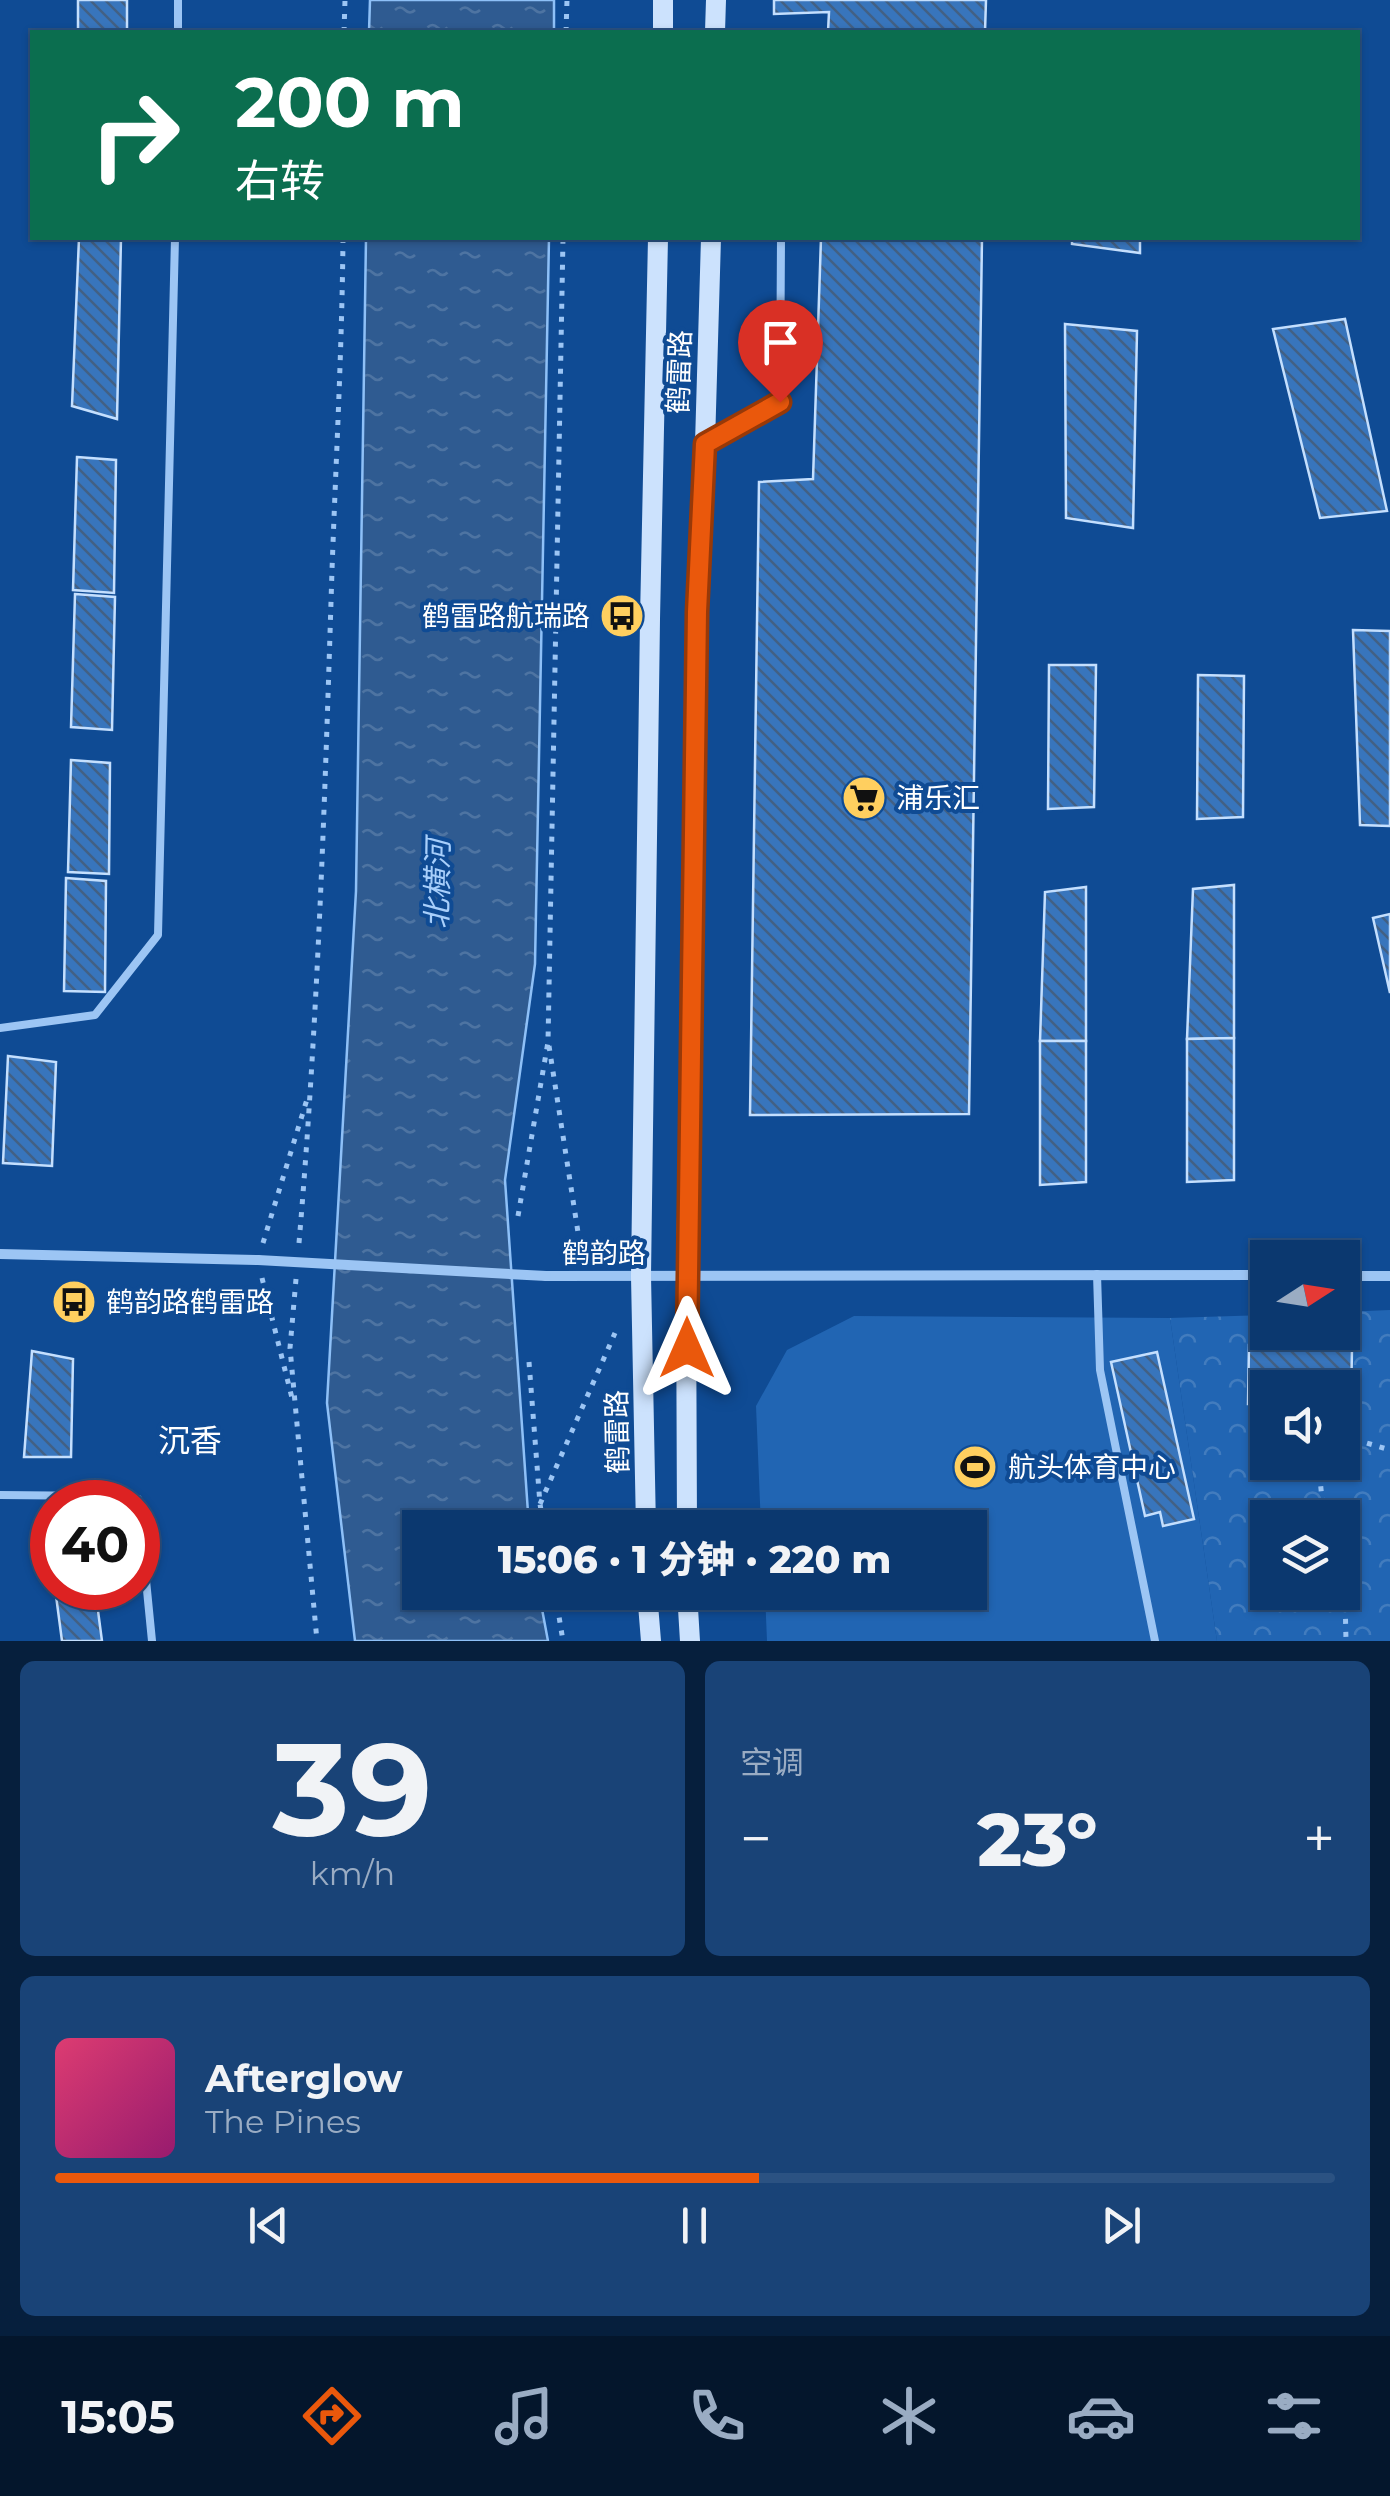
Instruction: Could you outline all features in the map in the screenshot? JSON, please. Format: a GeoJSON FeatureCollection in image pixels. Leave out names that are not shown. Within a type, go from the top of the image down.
{"type":"FeatureCollection","features":[{"type":"Feature","properties":{"kind":"street"},"geometry":{"type":"LineString","coordinates":[[663,30],[664,0]]}},
{"type":"Feature","properties":{"kind":"street"},"geometry":{"type":"LineString","coordinates":[[715,30],[716,0]]}},
{"type":"Feature","properties":{"kind":"street","name":"鹤雷路"},"geometry":{"type":"LineString","coordinates":[[646,1510],[641,1276],[658,240]]}},
{"type":"Feature","properties":{"kind":"street","name":"鹤雷路"},"geometry":{"type":"LineString","coordinates":[[687,1510],[686,1277],[696,632],[710,240]]}},
{"type":"Feature","properties":{"kind":"street","name":"鹤韵路"},"geometry":{"type":"LineString","coordinates":[[0,1254],[258,1260],[546,1276],[1250,1275]]}},
{"type":"Feature","properties":{"kind":"street"},"geometry":{"type":"LineString","coordinates":[[1360,1276],[1390,1276]]}},
{"type":"Feature","properties":{"kind":"street"},"geometry":{"type":"LineString","coordinates":[[648,1610],[650,1641]]}},
{"type":"Feature","properties":{"kind":"street"},"geometry":{"type":"LineString","coordinates":[[688,1610],[690,1641]]}},
{"type":"Feature","properties":{"kind":"lane"},"geometry":{"type":"LineString","coordinates":[[178,0],[178,30]]}},
{"type":"Feature","properties":{"kind":"lane"},"geometry":{"type":"LineString","coordinates":[[0,1028],[95,1014],[158,935],[174,240]]}},
{"type":"Feature","properties":{"kind":"lane"},"geometry":{"type":"LineString","coordinates":[[705,444],[780,402],[781,240]]}},
{"type":"Feature","properties":{"kind":"lane"},"geometry":{"type":"LineString","coordinates":[[1097,1274],[1100,1370],[1155,1641]]}},
{"type":"Feature","properties":{"kind":"lane"},"geometry":{"type":"LineString","coordinates":[[0,1495],[138,1499],[152,1641]]}},
{"type":"Feature","properties":{"kind":"path"},"geometry":{"type":"LineString","coordinates":[[344,0],[344,30]]}},
{"type":"Feature","properties":{"kind":"path"},"geometry":{"type":"LineString","coordinates":[[566,30],[567,0]]}},
{"type":"Feature","properties":{"kind":"path"},"geometry":{"type":"LineString","coordinates":[[298,1254],[323,864],[343,240]]}},
{"type":"Feature","properties":{"kind":"path"},"geometry":{"type":"LineString","coordinates":[[518,1216],[548,1042],[563,240]]}},
{"type":"Feature","properties":{"kind":"path"},"geometry":{"type":"LineString","coordinates":[[548,1042],[585,1276]]}},
{"type":"Feature","properties":{"kind":"path"},"geometry":{"type":"LineString","coordinates":[[296,1418],[258,1260],[311,1088]]}},
{"type":"Feature","properties":{"kind":"path"},"geometry":{"type":"LineString","coordinates":[[296,1272],[290,1348],[317,1641]]}},
{"type":"Feature","properties":{"kind":"path"},"geometry":{"type":"LineString","coordinates":[[540,1504],[618,1328]]}},
{"type":"Feature","properties":{"kind":"path"},"geometry":{"type":"LineString","coordinates":[[528,1362],[541,1510]]}},
{"type":"Feature","properties":{"kind":"path"},"geometry":{"type":"LineString","coordinates":[[1360,1441],[1390,1450]]}},
{"type":"Feature","properties":{"kind":"path"},"geometry":{"type":"LineString","coordinates":[[558,1610],[564,1641]]}},
{"type":"Feature","properties":{"kind":"path"},"geometry":{"type":"LineString","coordinates":[[1345,1610],[1346,1641]]}},
{"type":"Feature","properties":{"kind":"green space"},"geometry":{"type":"Polygon","coordinates":[[[1390,1310],[1390,1641],[1217,1641],[1170,1318],[1250,1316],[1250,1350],[1360,1350],[1360,1311],[1390,1310]]]}},
{"type":"Feature","properties":{"kind":"green space","name":"航头体育中心"},"geometry":{"type":"Polygon","coordinates":[[[854,1316],[1170,1318],[1217,1641],[767,1641],[766,1610],[987,1610],[987,1510],[760,1510],[756,1406],[787,1350],[854,1316]]]}},
{"type":"Feature","properties":{"kind":"water"},"geometry":{"type":"Polygon","coordinates":[[[370,0],[554,0],[554,30],[369,30],[370,0]]]}},
{"type":"Feature","properties":{"kind":"water","name":"北横河"},"geometry":{"type":"Polygon","coordinates":[[[366,240],[549,240],[535,964],[505,1180],[528,1510],[402,1510],[402,1610],[542,1610],[548,1641],[355,1641],[327,1403],[356,891],[366,240]]]}},
{"type":"Feature","properties":{"kind":"building"},"geometry":{"type":"Polygon","coordinates":[[[78,0],[127,0],[127,30],[78,30],[78,0]]]}},
{"type":"Feature","properties":{"kind":"building"},"geometry":{"type":"Polygon","coordinates":[[[774,0],[986,0],[985,30],[828,30],[829,12],[774,14],[774,0]]]}},
{"type":"Feature","properties":{"kind":"building"},"geometry":{"type":"Polygon","coordinates":[[[79,240],[121,240],[117,419],[72,406],[79,240]]]}},
{"type":"Feature","properties":{"kind":"building","name":"浦乐汇"},"geometry":{"type":"Polygon","coordinates":[[[821,240],[982,240],[969,1114],[750,1115],[759,482],[813,479],[821,240]]]}},
{"type":"Feature","properties":{"kind":"building"},"geometry":{"type":"Polygon","coordinates":[[[1072,240],[1140,240],[1140,253],[1072,244],[1072,240]]]}},
{"type":"Feature","properties":{"kind":"building"},"geometry":{"type":"Polygon","coordinates":[[[1345,319],[1387,511],[1320,518],[1273,329],[1345,319]]]}},
{"type":"Feature","properties":{"kind":"building"},"geometry":{"type":"Polygon","coordinates":[[[1065,324],[1137,331],[1133,528],[1066,518],[1065,324]]]}},
{"type":"Feature","properties":{"kind":"building"},"geometry":{"type":"Polygon","coordinates":[[[77,457],[116,460],[114,593],[73,590],[77,457]]]}},
{"type":"Feature","properties":{"kind":"building"},"geometry":{"type":"Polygon","coordinates":[[[75,594],[115,597],[112,730],[71,727],[75,594]]]}},
{"type":"Feature","properties":{"kind":"building"},"geometry":{"type":"Polygon","coordinates":[[[1353,630],[1390,631],[1390,826],[1360,825],[1353,630]]]}},
{"type":"Feature","properties":{"kind":"building"},"geometry":{"type":"Polygon","coordinates":[[[1049,665],[1096,665],[1094,807],[1048,809],[1049,665]]]}},
{"type":"Feature","properties":{"kind":"building"},"geometry":{"type":"Polygon","coordinates":[[[1198,675],[1244,676],[1243,817],[1197,819],[1198,675]]]}},
{"type":"Feature","properties":{"kind":"building"},"geometry":{"type":"Polygon","coordinates":[[[71,760],[110,763],[109,874],[68,872],[71,760]]]}},
{"type":"Feature","properties":{"kind":"building"},"geometry":{"type":"Polygon","coordinates":[[[66,878],[106,881],[105,992],[64,991],[66,878]]]}},
{"type":"Feature","properties":{"kind":"building"},"geometry":{"type":"Polygon","coordinates":[[[1234,885],[1234,1038],[1187,1039],[1193,889],[1234,885]]]}},
{"type":"Feature","properties":{"kind":"building"},"geometry":{"type":"Polygon","coordinates":[[[1086,887],[1086,1041],[1040,1041],[1045,892],[1086,887]]]}},
{"type":"Feature","properties":{"kind":"building"},"geometry":{"type":"Polygon","coordinates":[[[1390,914],[1390,993],[1373,918],[1390,914]]]}},
{"type":"Feature","properties":{"kind":"building"},"geometry":{"type":"Polygon","coordinates":[[[1234,1038],[1234,1180],[1187,1182],[1187,1039],[1234,1038]]]}},
{"type":"Feature","properties":{"kind":"building"},"geometry":{"type":"Polygon","coordinates":[[[1040,1041],[1086,1041],[1086,1182],[1040,1185],[1040,1041]]]}},
{"type":"Feature","properties":{"kind":"building"},"geometry":{"type":"Polygon","coordinates":[[[8,1056],[56,1062],[52,1166],[3,1163],[8,1056]]]}},
{"type":"Feature","properties":{"kind":"building"},"geometry":{"type":"Polygon","coordinates":[[[1249,1345],[1250,1350],[1352,1350],[1352,1370],[1250,1370],[1248,1404],[1249,1345]]]}},
{"type":"Feature","properties":{"kind":"building"},"geometry":{"type":"Polygon","coordinates":[[[32,1351],[73,1359],[71,1457],[24,1457],[32,1351]]]}},
{"type":"Feature","properties":{"kind":"building"},"geometry":{"type":"Polygon","coordinates":[[[1157,1352],[1194,1519],[1163,1526],[1160,1512],[1145,1516],[1111,1362],[1157,1352]]]}},
{"type":"Feature","properties":{"kind":"building"},"geometry":{"type":"Polygon","coordinates":[[[58,1610],[98,1610],[102,1641],[62,1641],[58,1610]]]}},
{"type":"Feature","properties":{"kind":"place","name":"鹤雷路航瑞路"},"geometry":{"type":"Point","coordinates":[622,616]}},
{"type":"Feature","properties":{"kind":"place","name":"浦乐汇"},"geometry":{"type":"Point","coordinates":[864,798]}},
{"type":"Feature","properties":{"kind":"place","name":"鹤韵路鹤雷路"},"geometry":{"type":"Point","coordinates":[74,1302]}},
{"type":"Feature","properties":{"kind":"place","name":"航头体育中心"},"geometry":{"type":"Point","coordinates":[975,1467]}},
{"type":"Feature","properties":{"kind":"district","name":"沉香"},"geometry":{"type":"Point","coordinates":[190,1441]}},
{"type":"Feature","properties":{"kind":"route"},"geometry":{"type":"LineString","coordinates":[[687,1348],[697,612],[705,444],[780,402]]}}]}
